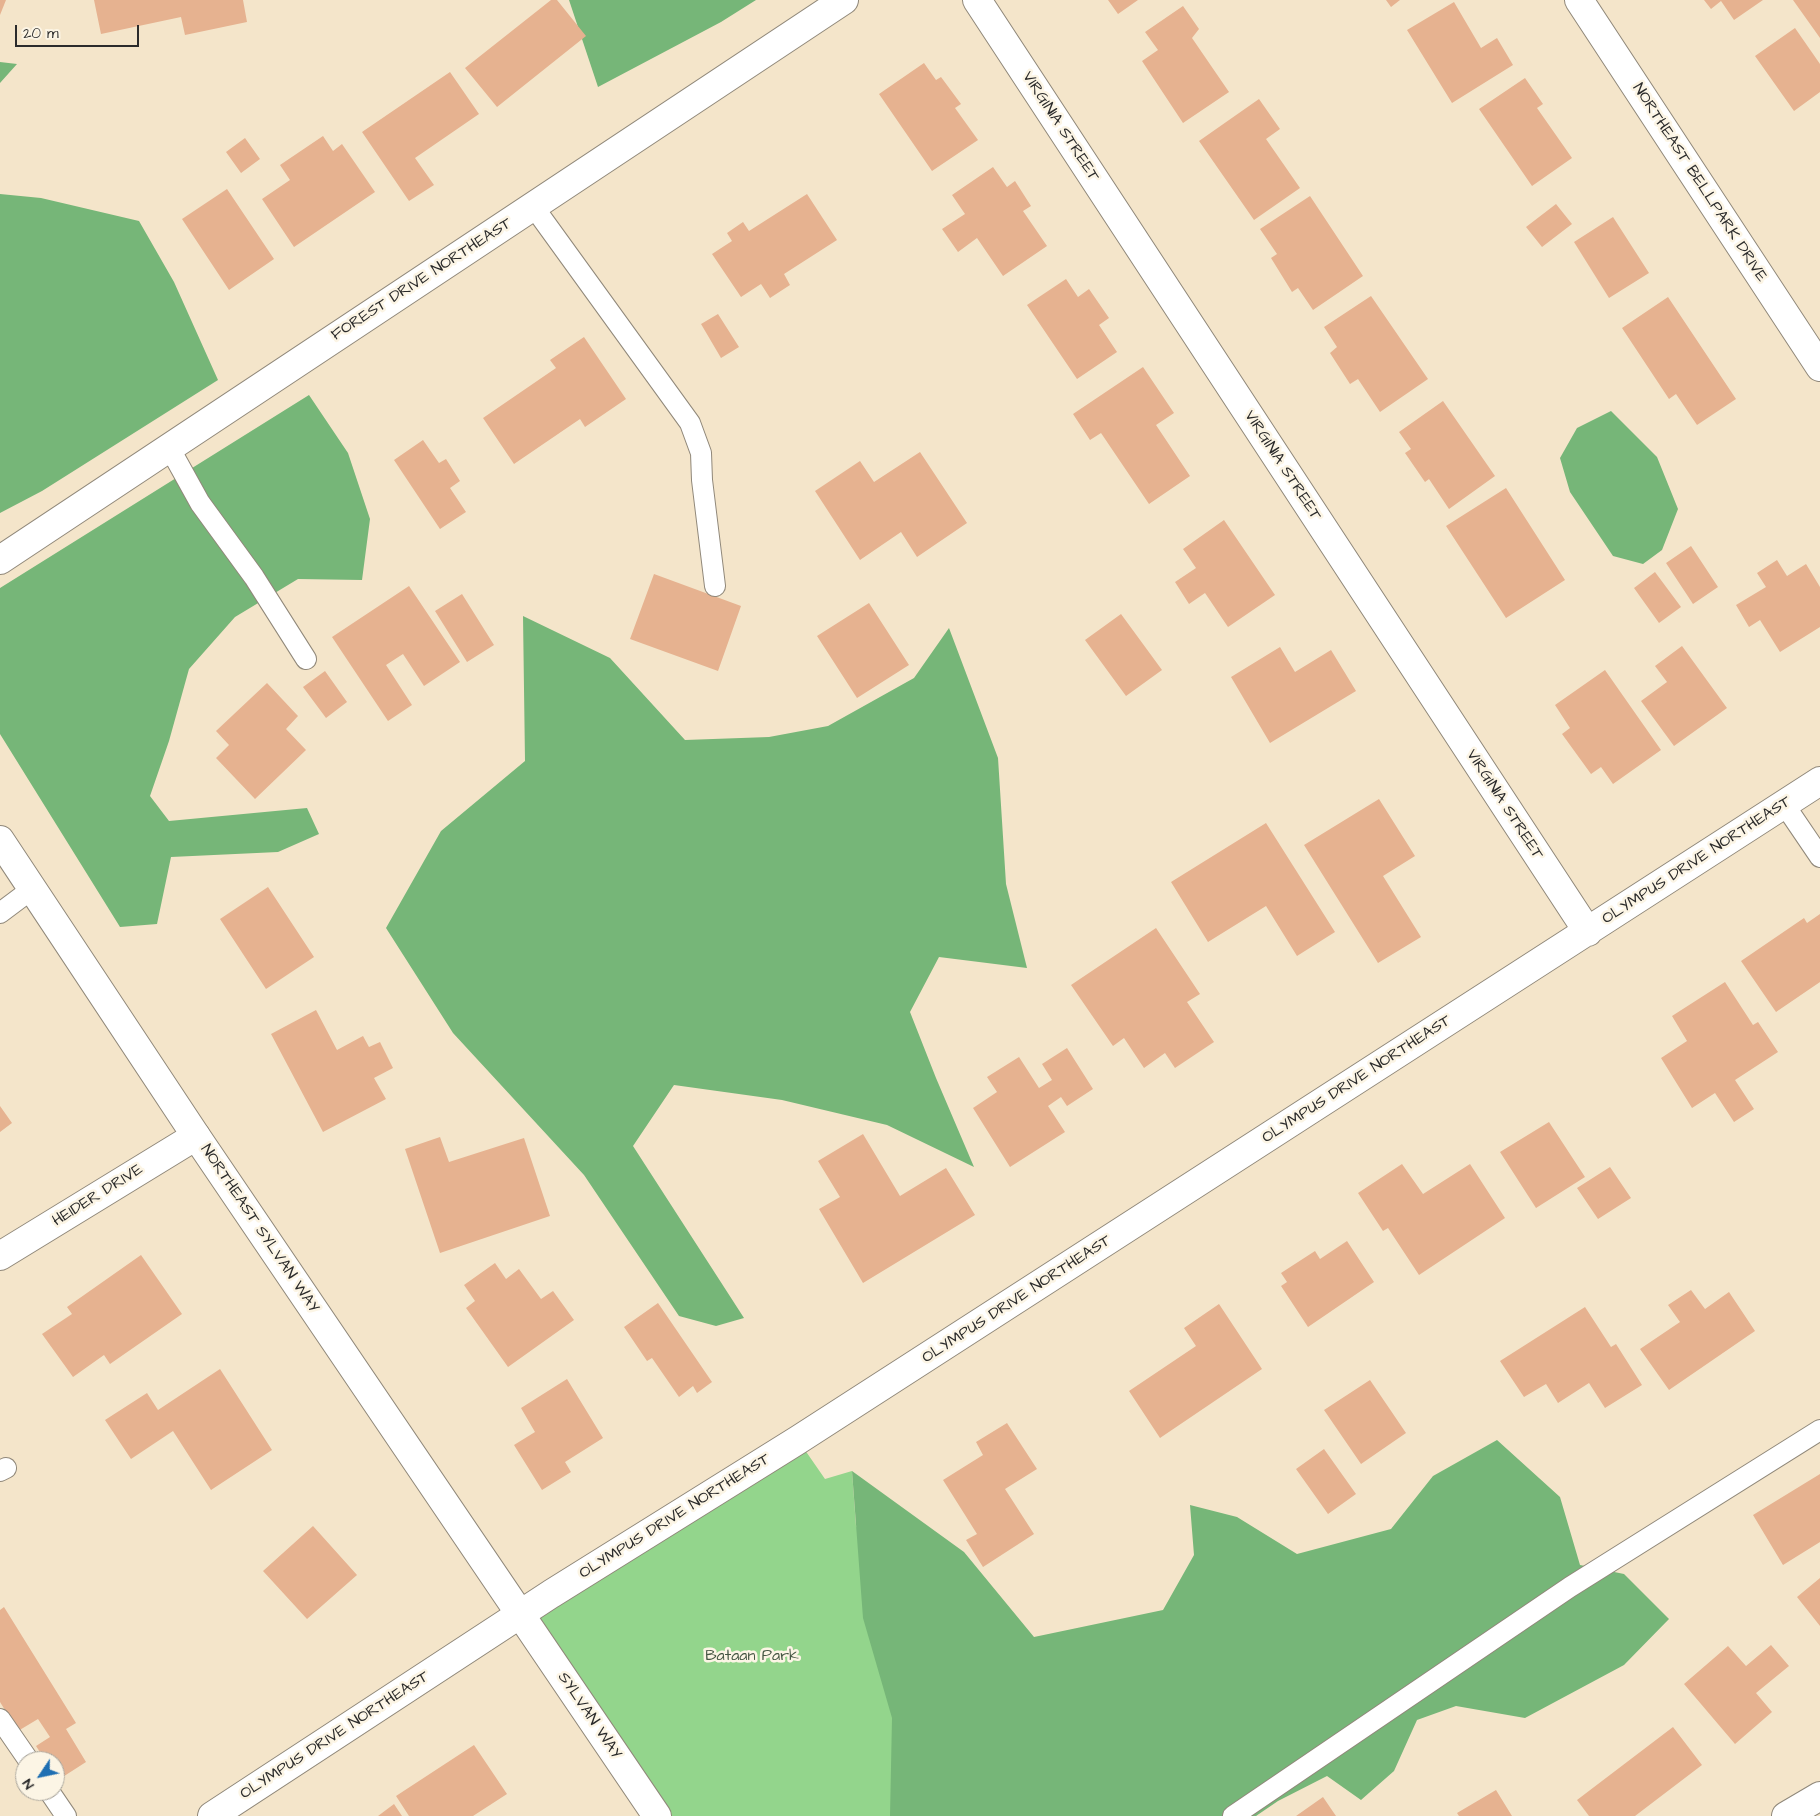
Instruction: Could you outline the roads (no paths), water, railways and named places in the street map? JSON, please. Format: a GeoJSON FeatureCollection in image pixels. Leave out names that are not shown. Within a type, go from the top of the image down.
{"type":"FeatureCollection","features":[{"type":"Feature","properties":{"kind":"street","name":"FOREST DRIVE NORTHEAST"},"geometry":{"type":"LineString","coordinates":[[0,560],[844,0]]}},
{"type":"Feature","properties":{"kind":"street","name":"VIRGINIA STREET"},"geometry":{"type":"LineString","coordinates":[[977,0],[1588,932]]}},
{"type":"Feature","properties":{"kind":"street","name":"NORTHEAST BELLPARK DRIVE"},"geometry":{"type":"LineString","coordinates":[[1579,0],[1820,366]]}},
{"type":"Feature","properties":{"kind":"street","name":"OLYMPUS DRIVE NORTHEAST"},"geometry":{"type":"LineString","coordinates":[[212,1816],[551,1594],[798,1440],[1820,781]]}},
{"type":"Feature","properties":{"kind":"street","name":"NORTHEAST SYLVAN WAY"},"geometry":{"type":"LineString","coordinates":[[0,840],[196,1136],[521,1615]]}},
{"type":"Feature","properties":{"kind":"street","name":"HEIDER DRIVE"},"geometry":{"type":"LineString","coordinates":[[0,1256],[196,1136]]}},
{"type":"Feature","properties":{"kind":"street","name":"SYLVAN WAY"},"geometry":{"type":"LineString","coordinates":[[521,1615],[657,1816]]}},
{"type":"Feature","properties":{"kind":"street"},"geometry":{"type":"LineString","coordinates":[[1786,1816],[1820,1796]]}},
{"type":"Feature","properties":{"kind":"lane"},"geometry":{"type":"LineString","coordinates":[[533,206],[690,423],[701,453],[702,480],[715,586]]}},
{"type":"Feature","properties":{"kind":"lane"},"geometry":{"type":"LineString","coordinates":[[170,447],[200,504],[254,577],[306,659]]}},
{"type":"Feature","properties":{"kind":"lane"},"geometry":{"type":"LineString","coordinates":[[1784,804],[1820,857]]}},
{"type":"Feature","properties":{"kind":"lane"},"geometry":{"type":"LineString","coordinates":[[0,913],[32,889]]}},
{"type":"Feature","properties":{"kind":"lane"},"geometry":{"type":"LineString","coordinates":[[1234,1816],[1570,1587],[1820,1430]]}},
{"type":"Feature","properties":{"kind":"lane"},"geometry":{"type":"LineString","coordinates":[[0,1719],[22,1751]]}},
{"type":"Feature","properties":{"kind":"lane"},"geometry":{"type":"LineString","coordinates":[[56,1801],[66,1816]]}},
{"type":"Feature","properties":{"kind":"park label","name":"Bataan Park"},"geometry":{"type":"Point","coordinates":[752,1657]}}]}
